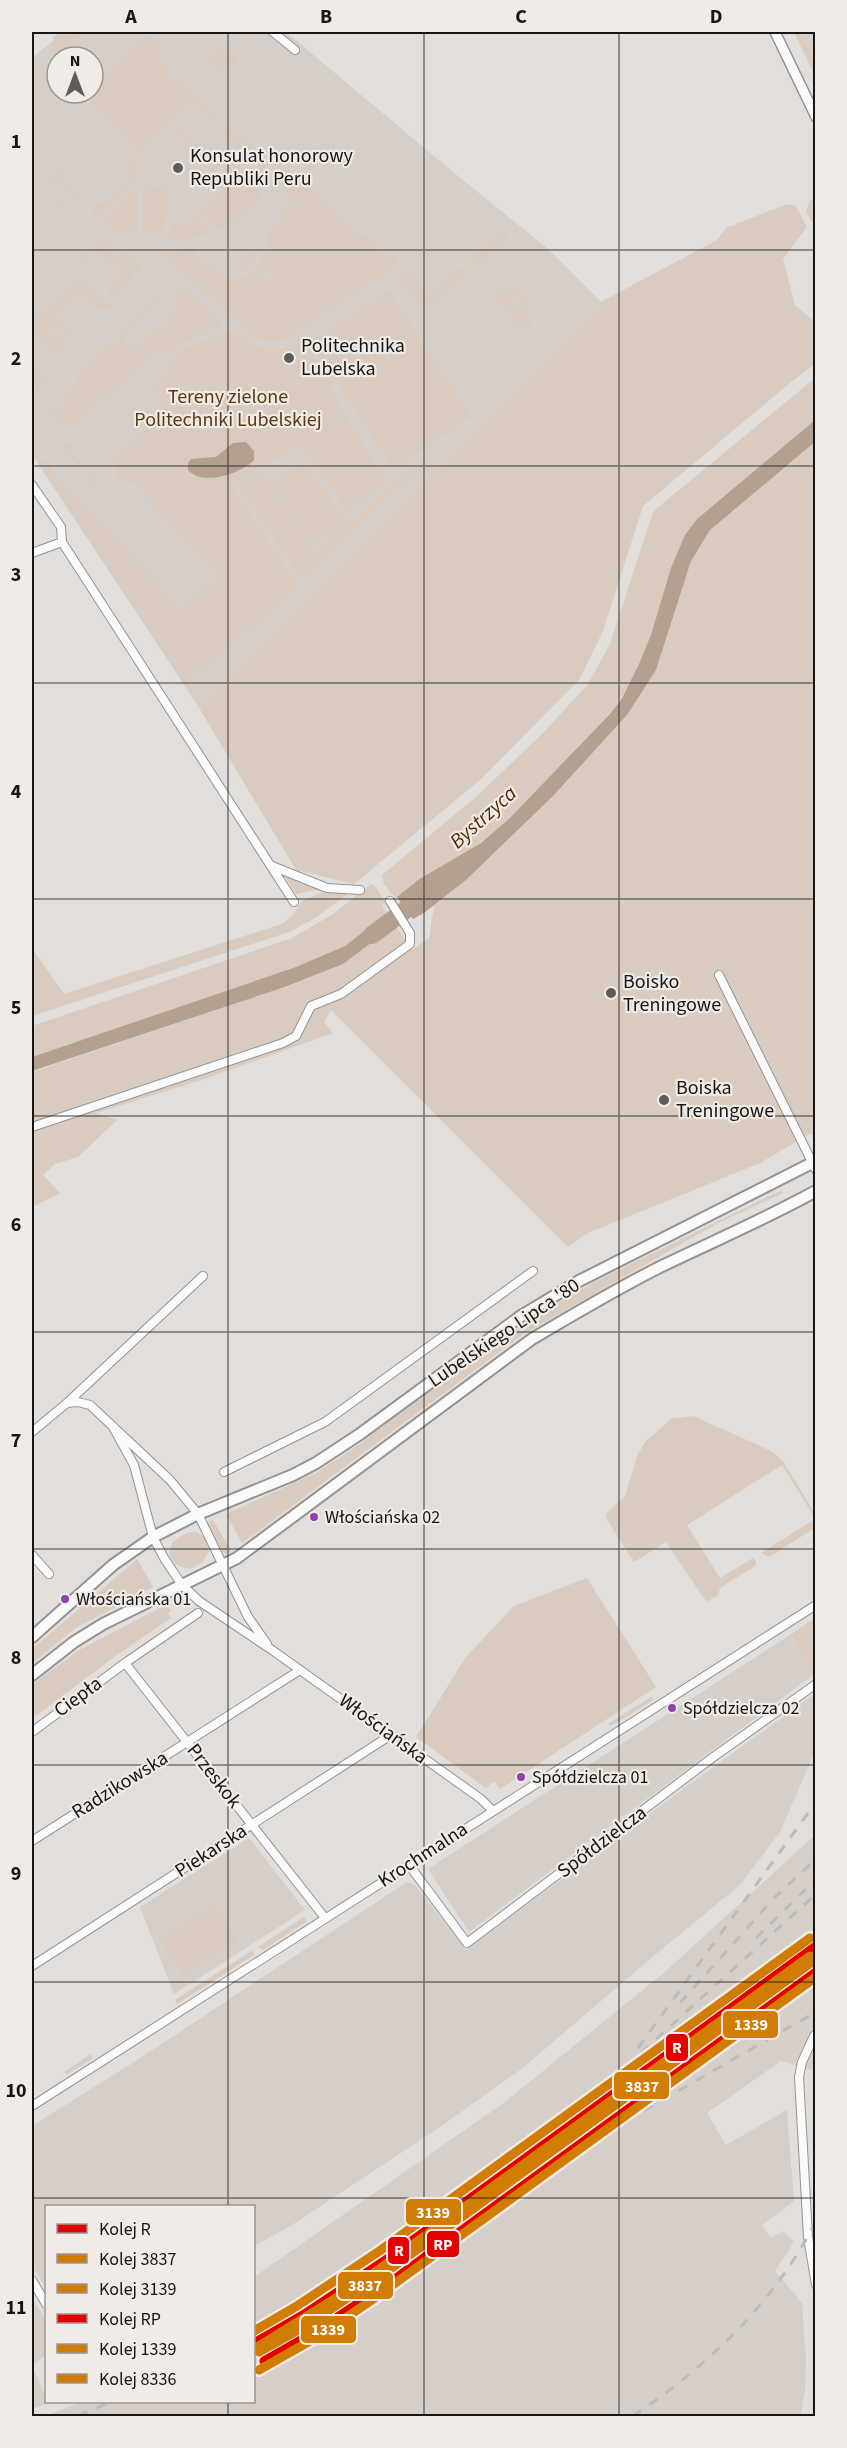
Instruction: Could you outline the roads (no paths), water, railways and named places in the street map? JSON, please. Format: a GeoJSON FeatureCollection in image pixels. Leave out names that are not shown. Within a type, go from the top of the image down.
{"type":"FeatureCollection","features":[{"type":"Feature","properties":{"kind":"main road","name":"Lubelskiego Lipca '80"},"geometry":{"type":"LineString","coordinates":[[153,1537],[198,1514],[316,1463],[360,1434],[521,1317],[579,1281],[814,1165]]}},
{"type":"Feature","properties":{"kind":"main road","name":"Lubelskiego Lipca '80"},"geometry":{"type":"LineString","coordinates":[[182,1585],[224,1565],[304,1510],[532,1339],[657,1268],[783,1209],[816,1191]]}},
{"type":"Feature","properties":{"kind":"main road"},"geometry":{"type":"LineString","coordinates":[[32,1637],[114,1565],[153,1537]]}},
{"type":"Feature","properties":{"kind":"main road"},"geometry":{"type":"LineString","coordinates":[[32,1675],[74,1642],[103,1624],[182,1585]]}},
{"type":"Feature","properties":{"kind":"street"},"geometry":{"type":"LineString","coordinates":[[273,32],[295,50]]}},
{"type":"Feature","properties":{"kind":"street"},"geometry":{"type":"LineString","coordinates":[[775,32],[816,117]]}},
{"type":"Feature","properties":{"kind":"street"},"geometry":{"type":"LineString","coordinates":[[32,485],[61,527],[62,542],[294,902]]}},
{"type":"Feature","properties":{"kind":"street"},"geometry":{"type":"LineString","coordinates":[[32,553],[62,542]]}},
{"type":"Feature","properties":{"kind":"street"},"geometry":{"type":"LineString","coordinates":[[272,866],[327,888],[360,890]]}},
{"type":"Feature","properties":{"kind":"street"},"geometry":{"type":"LineString","coordinates":[[32,1127],[283,1043],[296,1036],[311,1006],[341,994],[410,944],[410,933],[390,901]]}},
{"type":"Feature","properties":{"kind":"street"},"geometry":{"type":"LineString","coordinates":[[719,975],[814,1165]]}},
{"type":"Feature","properties":{"kind":"street"},"geometry":{"type":"LineString","coordinates":[[224,1472],[326,1422],[533,1271]]}},
{"type":"Feature","properties":{"kind":"street"},"geometry":{"type":"LineString","coordinates":[[32,1432],[67,1403],[203,1276]]}},
{"type":"Feature","properties":{"kind":"street"},"geometry":{"type":"LineString","coordinates":[[67,1403],[78,1402],[90,1405],[170,1480],[198,1514]]}},
{"type":"Feature","properties":{"kind":"street"},"geometry":{"type":"LineString","coordinates":[[113,1427],[134,1465],[153,1537]]}},
{"type":"Feature","properties":{"kind":"street","name":"Włościańska"},"geometry":{"type":"LineString","coordinates":[[198,1514],[248,1617],[272,1650]]}},
{"type":"Feature","properties":{"kind":"street","name":"Włościańska"},"geometry":{"type":"LineString","coordinates":[[153,1537],[182,1585],[199,1601],[272,1650],[481,1799],[493,1811]]}},
{"type":"Feature","properties":{"kind":"street"},"geometry":{"type":"LineString","coordinates":[[32,1555],[49,1574]]}},
{"type":"Feature","properties":{"kind":"street","name":"Krochmalna"},"geometry":{"type":"LineString","coordinates":[[32,2106],[816,1605]]}},
{"type":"Feature","properties":{"kind":"street","name":"Ciepła"},"geometry":{"type":"LineString","coordinates":[[32,1732],[125,1663],[198,1613]]}},
{"type":"Feature","properties":{"kind":"street","name":"Przeskok"},"geometry":{"type":"LineString","coordinates":[[125,1663],[325,1918]]}},
{"type":"Feature","properties":{"kind":"street","name":"Radzikowska"},"geometry":{"type":"LineString","coordinates":[[32,1841],[300,1670]]}},
{"type":"Feature","properties":{"kind":"street","name":"Spółdzielcza"},"geometry":{"type":"LineString","coordinates":[[409,1864],[467,1943],[712,1758],[816,1684]]}},
{"type":"Feature","properties":{"kind":"street","name":"Piekarska"},"geometry":{"type":"LineString","coordinates":[[32,1966],[391,1735]]}},
{"type":"Feature","properties":{"kind":"street"},"geometry":{"type":"LineString","coordinates":[[814,2036],[802,2062],[799,2077],[808,2237],[816,2285]]}},
{"type":"Feature","properties":{"kind":"street"},"geometry":{"type":"LineString","coordinates":[[32,2280],[45,2302]]}},
{"type":"Feature","properties":{"kind":"waterway","name":"Bystrzyca"},"geometry":{"type":"LineString","coordinates":[[372,935],[424,896]]}},
{"type":"Feature","properties":{"kind":"railway"},"geometry":{"type":"LineString","coordinates":[[638,2048],[816,1802]]}},
{"type":"Feature","properties":{"kind":"railway"},"geometry":{"type":"LineString","coordinates":[[680,2003],[774,1898],[816,1859]]}},
{"type":"Feature","properties":{"kind":"railway"},"geometry":{"type":"LineString","coordinates":[[756,1938],[816,1879]]}},
{"type":"Feature","properties":{"kind":"railway"},"geometry":{"type":"LineString","coordinates":[[255,2334],[354,2273],[578,2110],[816,1894]]}},
{"type":"Feature","properties":{"kind":"railway"},"geometry":{"type":"LineString","coordinates":[[437,2232],[468,2211],[816,2012]]}},
{"type":"Feature","properties":{"kind":"railway"},"geometry":{"type":"LineString","coordinates":[[633,2416],[687,2376],[737,2330],[781,2279],[816,2221]]}},
{"type":"Feature","properties":{"kind":"railway"},"geometry":{"type":"LineString","coordinates":[[78,2416],[109,2403]]}},
{"type":"Feature","properties":{"kind":"rail line","name":"3139"},"geometry":{"type":"LineString","coordinates":[[255,2330],[297,2306],[381,2250],[810,1938]]}},
{"type":"Feature","properties":{"kind":"rail line","name":"R"},"geometry":{"type":"LineString","coordinates":[[255,2342],[303,2315],[387,2259],[816,1946]]}},
{"type":"Feature","properties":{"kind":"rail line","name":"8336"},"geometry":{"type":"LineString","coordinates":[[255,2348],[360,2283],[810,1956]]}},
{"type":"Feature","properties":{"kind":"rail line","name":"3837"},"geometry":{"type":"LineString","coordinates":[[259,2352],[309,2324],[393,2267],[816,1959]]}},
{"type":"Feature","properties":{"kind":"rail line","name":"RP"},"geometry":{"type":"LineString","coordinates":[[264,2361],[315,2332],[399,2276],[816,1972]]}},
{"type":"Feature","properties":{"kind":"rail line","name":"1339"},"geometry":{"type":"LineString","coordinates":[[259,2370],[317,2337],[372,2300],[816,1977]]}},
{"type":"Feature","properties":{"kind":"place","name":"Konsulat honorowy Republiki Peru"},"geometry":{"type":"Point","coordinates":[178,168]}},
{"type":"Feature","properties":{"kind":"place","name":"Politechnika Lubelska"},"geometry":{"type":"Point","coordinates":[289,358]}},
{"type":"Feature","properties":{"kind":"place","name":"Boisko Treningowe"},"geometry":{"type":"Point","coordinates":[611,993]}},
{"type":"Feature","properties":{"kind":"place","name":"Boiska Treningowe"},"geometry":{"type":"Point","coordinates":[664,1100]}},
{"type":"Feature","properties":{"kind":"place","name":"Włościańska 02"},"geometry":{"type":"Point","coordinates":[314,1517]}},
{"type":"Feature","properties":{"kind":"place","name":"Włościańska 01"},"geometry":{"type":"Point","coordinates":[65,1599]}},
{"type":"Feature","properties":{"kind":"place","name":"Spółdzielcza 02"},"geometry":{"type":"Point","coordinates":[672,1708]}},
{"type":"Feature","properties":{"kind":"place","name":"Spółdzielcza 01"},"geometry":{"type":"Point","coordinates":[521,1777]}},
{"type":"Feature","properties":{"kind":"park label","name":"Tereny zielone Politechniki Lubelskiej"},"geometry":{"type":"Point","coordinates":[228,408]}}]}
